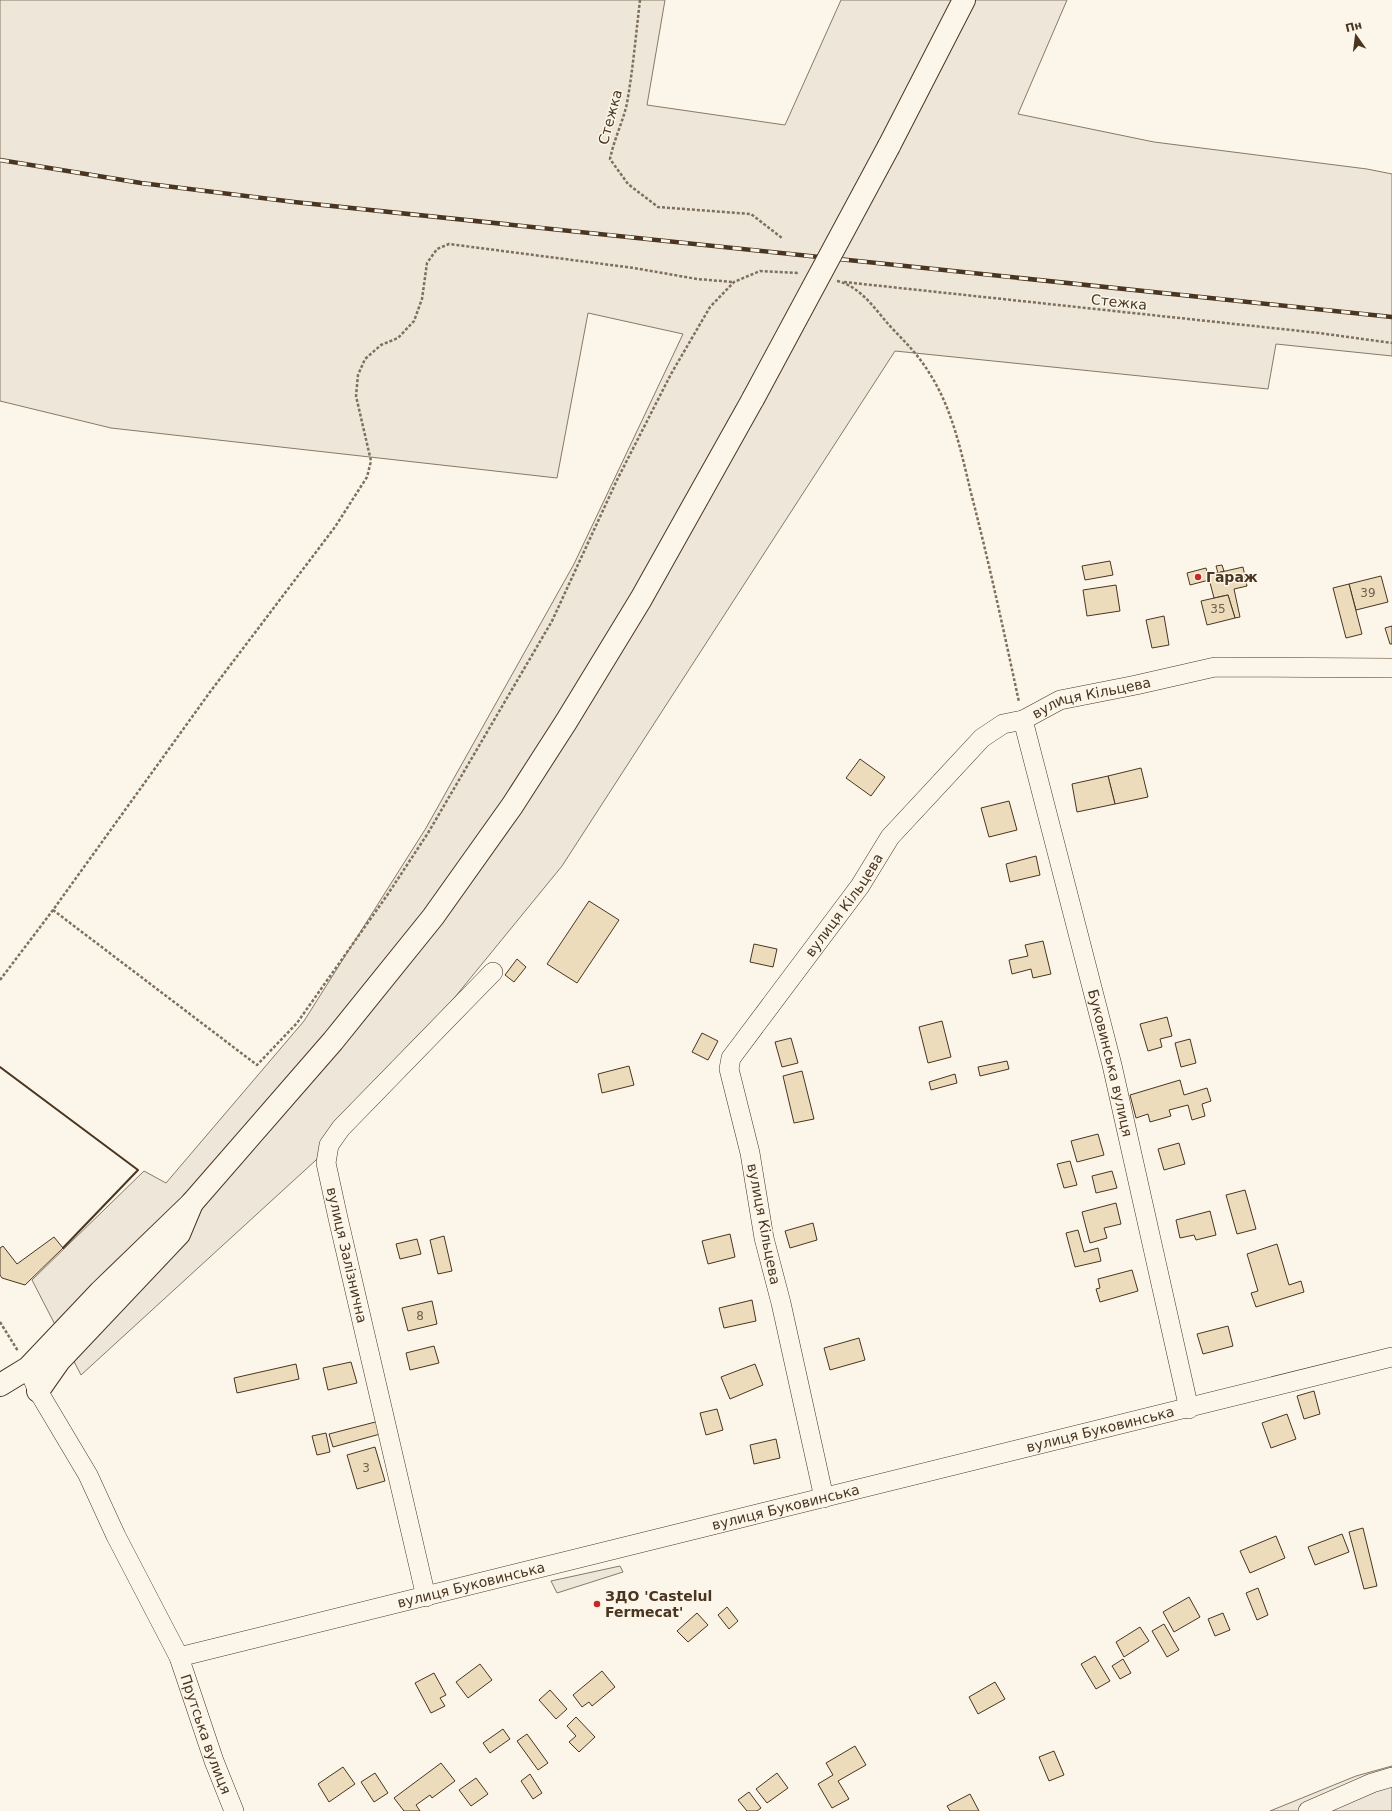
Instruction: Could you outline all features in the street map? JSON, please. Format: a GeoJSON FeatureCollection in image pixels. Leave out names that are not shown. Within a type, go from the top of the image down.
{"type":"FeatureCollection","features":[{"type":"Feature","properties":{"kind":"main road"},"geometry":{"type":"LineString","coordinates":[[0,1385],[28,1368],[100,1292],[192,1203],[343,1029],[433,917],[512,806],[566,722],[641,599],[753,399],[889,146],[964,0]]}},
{"type":"Feature","properties":{"kind":"main road"},"geometry":{"type":"LineString","coordinates":[[38,1391],[59,1361],[180,1234],[192,1203]]}},
{"type":"Feature","properties":{"kind":"street","name":"вулиця Кільцева"},"geometry":{"type":"LineString","coordinates":[[824,1498],[764,1238],[750,1153],[729,1069],[731,1058],[860,886],[890,837],[982,738],[1002,724],[1023,720],[1060,700],[1215,667],[1392,668]]}},
{"type":"Feature","properties":{"kind":"street","name":"Буковинська вулиця"},"geometry":{"type":"LineString","coordinates":[[1023,720],[1112,1065],[1189,1408]]}},
{"type":"Feature","properties":{"kind":"street","name":"вулиця Залізнична"},"geometry":{"type":"LineString","coordinates":[[426,1597],[326,1163],[329,1145],[341,1128],[493,972]]}},
{"type":"Feature","properties":{"kind":"street","name":"вулиця Буковинська"},"geometry":{"type":"LineString","coordinates":[[179,1658],[1392,1357]]}},
{"type":"Feature","properties":{"kind":"street","name":"Прутська вулиця"},"geometry":{"type":"LineString","coordinates":[[28,1368],[38,1391],[88,1475],[116,1536],[179,1658],[214,1761],[234,1811]]}},
{"type":"Feature","properties":{"kind":"street"},"geometry":{"type":"LineString","coordinates":[[1308,1811],[1372,1783],[1392,1777]]}},
{"type":"Feature","properties":{"kind":"path","name":"Стежка"},"geometry":{"type":"LineString","coordinates":[[640,0],[627,104],[622,122],[613,142],[610,159],[628,184],[658,208],[751,214],[782,238]]}},
{"type":"Feature","properties":{"kind":"path"},"geometry":{"type":"LineString","coordinates":[[0,980],[53,910],[210,692],[334,527],[367,477],[371,461],[356,396],[358,375],[365,360],[381,345],[398,338],[414,321],[422,298],[427,263],[437,249],[449,244],[626,267],[696,279],[734,282]]}},
{"type":"Feature","properties":{"kind":"path","name":"Стежка"},"geometry":{"type":"LineString","coordinates":[[844,282],[1318,333],[1392,343]]}},
{"type":"Feature","properties":{"kind":"path"},"geometry":{"type":"LineString","coordinates":[[0,1322],[28,1368]]}},
{"type":"Feature","properties":{"kind":"shaded area"},"geometry":{"type":"Polygon","coordinates":[[[0,0],[665,0],[647,105],[785,125],[841,0],[1067,0],[1018,114],[1154,142],[1367,169],[1392,174],[1392,356],[1276,344],[1268,389],[895,351],[562,866],[339,1139],[81,1375],[32,1280],[144,1171],[166,1183],[304,1021],[426,828],[574,564],[683,334],[588,313],[557,478],[111,428],[0,401],[0,0]]]}},
{"type":"Feature","properties":{"kind":"shaded area"},"geometry":{"type":"Polygon","coordinates":[[[620,1566],[623,1572],[557,1593],[551,1581],[620,1566]]]}},
{"type":"Feature","properties":{"kind":"shaded area"},"geometry":{"type":"Polygon","coordinates":[[[1392,1766],[1392,1811],[1270,1811],[1356,1776],[1392,1766]]]}},
{"type":"Feature","properties":{"kind":"building"},"geometry":{"type":"Polygon","coordinates":[[[1110,561],[1113,575],[1085,580],[1082,566],[1110,561]]]}},
{"type":"Feature","properties":{"kind":"building"},"geometry":{"type":"Polygon","coordinates":[[[1222,565],[1224,571],[1218,573],[1216,566],[1222,565]]]}},
{"type":"Feature","properties":{"kind":"building"},"geometry":{"type":"Polygon","coordinates":[[[1243,567],[1247,586],[1234,589],[1240,617],[1235,618],[1228,595],[1214,598],[1208,575],[1243,567]]]}},
{"type":"Feature","properties":{"kind":"building","name":"Гараж"},"geometry":{"type":"Polygon","coordinates":[[[1206,568],[1209,580],[1190,585],[1187,573],[1206,568]]]}},
{"type":"Feature","properties":{"kind":"building"},"geometry":{"type":"Polygon","coordinates":[[[1381,576],[1388,602],[1356,610],[1349,584],[1381,576]]]}},
{"type":"Feature","properties":{"kind":"building"},"geometry":{"type":"Polygon","coordinates":[[[1349,584],[1362,634],[1346,638],[1333,588],[1349,584]]]}},
{"type":"Feature","properties":{"kind":"building"},"geometry":{"type":"Polygon","coordinates":[[[1116,585],[1120,611],[1087,616],[1083,590],[1116,585]]]}},
{"type":"Feature","properties":{"kind":"building"},"geometry":{"type":"Polygon","coordinates":[[[1228,595],[1235,618],[1207,625],[1201,601],[1228,595]]]}},
{"type":"Feature","properties":{"kind":"building"},"geometry":{"type":"Polygon","coordinates":[[[1164,616],[1169,645],[1152,648],[1146,620],[1164,616]]]}},
{"type":"Feature","properties":{"kind":"building"},"geometry":{"type":"Polygon","coordinates":[[[1392,626],[1392,644],[1390,644],[1385,628],[1392,626]]]}},
{"type":"Feature","properties":{"kind":"building"},"geometry":{"type":"Polygon","coordinates":[[[860,759],[885,777],[871,796],[846,778],[860,759]]]}},
{"type":"Feature","properties":{"kind":"building"},"geometry":{"type":"Polygon","coordinates":[[[1141,768],[1148,797],[1115,804],[1108,776],[1141,768]]]}},
{"type":"Feature","properties":{"kind":"building"},"geometry":{"type":"Polygon","coordinates":[[[1108,776],[1115,804],[1077,812],[1072,784],[1108,776]]]}},
{"type":"Feature","properties":{"kind":"building"},"geometry":{"type":"Polygon","coordinates":[[[1009,801],[1017,830],[989,837],[981,808],[1009,801]]]}},
{"type":"Feature","properties":{"kind":"building"},"geometry":{"type":"Polygon","coordinates":[[[1036,856],[1040,875],[1010,882],[1006,864],[1036,856]]]}},
{"type":"Feature","properties":{"kind":"building"},"geometry":{"type":"Polygon","coordinates":[[[589,901],[619,920],[577,983],[547,964],[589,901]]]}},
{"type":"Feature","properties":{"kind":"building"},"geometry":{"type":"Polygon","coordinates":[[[1043,941],[1051,974],[1033,978],[1031,969],[1012,974],[1009,960],[1028,956],[1025,945],[1043,941]]]}},
{"type":"Feature","properties":{"kind":"building"},"geometry":{"type":"Polygon","coordinates":[[[754,944],[777,949],[773,967],[750,962],[754,944]]]}},
{"type":"Feature","properties":{"kind":"building"},"geometry":{"type":"Polygon","coordinates":[[[517,959],[526,967],[514,982],[505,975],[517,959]]]}},
{"type":"Feature","properties":{"kind":"building"},"geometry":{"type":"Polygon","coordinates":[[[1167,1017],[1172,1036],[1160,1039],[1162,1047],[1148,1051],[1140,1024],[1167,1017]]]}},
{"type":"Feature","properties":{"kind":"building"},"geometry":{"type":"Polygon","coordinates":[[[942,1021],[951,1057],[928,1063],[919,1027],[942,1021]]]}},
{"type":"Feature","properties":{"kind":"building"},"geometry":{"type":"Polygon","coordinates":[[[702,1033],[718,1041],[708,1060],[692,1052],[702,1033]]]}},
{"type":"Feature","properties":{"kind":"building"},"geometry":{"type":"Polygon","coordinates":[[[791,1038],[798,1063],[782,1067],[775,1042],[791,1038]]]}},
{"type":"Feature","properties":{"kind":"building"},"geometry":{"type":"Polygon","coordinates":[[[1190,1039],[1196,1063],[1181,1067],[1175,1043],[1190,1039]]]}},
{"type":"Feature","properties":{"kind":"building"},"geometry":{"type":"Polygon","coordinates":[[[1007,1061],[1009,1069],[980,1076],[978,1067],[1007,1061]]]}},
{"type":"Feature","properties":{"kind":"building"},"geometry":{"type":"Polygon","coordinates":[[[629,1066],[634,1085],[602,1093],[598,1074],[629,1066]]]}},
{"type":"Feature","properties":{"kind":"building"},"geometry":{"type":"Polygon","coordinates":[[[802,1071],[814,1119],[794,1123],[783,1076],[802,1071]]]}},
{"type":"Feature","properties":{"kind":"building"},"geometry":{"type":"Polygon","coordinates":[[[955,1074],[957,1083],[931,1090],[929,1082],[955,1074]]]}},
{"type":"Feature","properties":{"kind":"building"},"geometry":{"type":"Polygon","coordinates":[[[1180,1080],[1184,1095],[1207,1088],[1211,1101],[1202,1104],[1205,1116],[1192,1120],[1188,1105],[1169,1110],[1171,1116],[1150,1122],[1148,1114],[1136,1118],[1130,1095],[1180,1080]]]}},
{"type":"Feature","properties":{"kind":"building"},"geometry":{"type":"Polygon","coordinates":[[[1098,1134],[1104,1155],[1077,1162],[1071,1141],[1098,1134]]]}},
{"type":"Feature","properties":{"kind":"building"},"geometry":{"type":"Polygon","coordinates":[[[1179,1143],[1185,1164],[1164,1170],[1158,1149],[1179,1143]]]}},
{"type":"Feature","properties":{"kind":"building"},"geometry":{"type":"Polygon","coordinates":[[[1070,1161],[1077,1185],[1064,1188],[1057,1164],[1070,1161]]]}},
{"type":"Feature","properties":{"kind":"building"},"geometry":{"type":"Polygon","coordinates":[[[1112,1171],[1117,1188],[1096,1193],[1092,1176],[1112,1171]]]}},
{"type":"Feature","properties":{"kind":"building"},"geometry":{"type":"Polygon","coordinates":[[[1245,1190],[1256,1229],[1237,1234],[1226,1195],[1245,1190]]]}},
{"type":"Feature","properties":{"kind":"building"},"geometry":{"type":"Polygon","coordinates":[[[1116,1203],[1121,1224],[1104,1228],[1107,1238],[1090,1243],[1082,1212],[1116,1203]]]}},
{"type":"Feature","properties":{"kind":"building"},"geometry":{"type":"Polygon","coordinates":[[[1210,1211],[1216,1235],[1196,1240],[1194,1235],[1180,1238],[1176,1220],[1210,1211]]]}},
{"type":"Feature","properties":{"kind":"building"},"geometry":{"type":"Polygon","coordinates":[[[813,1223],[817,1240],[790,1248],[785,1231],[813,1223]]]}},
{"type":"Feature","properties":{"kind":"building"},"geometry":{"type":"Polygon","coordinates":[[[1078,1230],[1084,1252],[1098,1248],[1101,1261],[1075,1267],[1066,1233],[1078,1230]]]}},
{"type":"Feature","properties":{"kind":"building"},"geometry":{"type":"Polygon","coordinates":[[[730,1234],[735,1257],[708,1264],[702,1241],[730,1234]]]}},
{"type":"Feature","properties":{"kind":"building"},"geometry":{"type":"Polygon","coordinates":[[[444,1236],[452,1271],[438,1274],[430,1240],[444,1236]]]}},
{"type":"Feature","properties":{"kind":"building"},"geometry":{"type":"Polygon","coordinates":[[[54,1237],[63,1248],[25,1285],[2,1278],[0,1275],[0,1248],[3,1246],[17,1264],[54,1237]]]}},
{"type":"Feature","properties":{"kind":"building"},"geometry":{"type":"Polygon","coordinates":[[[417,1239],[421,1254],[400,1259],[396,1244],[417,1239]]]}},
{"type":"Feature","properties":{"kind":"building"},"geometry":{"type":"Polygon","coordinates":[[[1277,1244],[1289,1285],[1301,1281],[1304,1292],[1256,1307],[1251,1293],[1258,1291],[1247,1254],[1277,1244]]]}},
{"type":"Feature","properties":{"kind":"building"},"geometry":{"type":"Polygon","coordinates":[[[1132,1270],[1138,1291],[1100,1302],[1096,1289],[1100,1288],[1098,1279],[1132,1270]]]}},
{"type":"Feature","properties":{"kind":"building"},"geometry":{"type":"Polygon","coordinates":[[[752,1300],[756,1321],[724,1328],[719,1308],[752,1300]]]}},
{"type":"Feature","properties":{"kind":"building"},"geometry":{"type":"Polygon","coordinates":[[[432,1301],[437,1324],[408,1331],[402,1308],[432,1301]]]}},
{"type":"Feature","properties":{"kind":"building"},"geometry":{"type":"Polygon","coordinates":[[[1228,1326],[1233,1346],[1203,1354],[1197,1334],[1228,1326]]]}},
{"type":"Feature","properties":{"kind":"building"},"geometry":{"type":"Polygon","coordinates":[[[859,1338],[865,1360],[830,1370],[824,1348],[859,1338]]]}},
{"type":"Feature","properties":{"kind":"building"},"geometry":{"type":"Polygon","coordinates":[[[434,1346],[439,1363],[410,1370],[406,1353],[434,1346]]]}},
{"type":"Feature","properties":{"kind":"building"},"geometry":{"type":"Polygon","coordinates":[[[351,1362],[357,1383],[328,1390],[323,1368],[351,1362]]]}},
{"type":"Feature","properties":{"kind":"building"},"geometry":{"type":"Polygon","coordinates":[[[296,1364],[299,1379],[237,1393],[234,1378],[296,1364]]]}},
{"type":"Feature","properties":{"kind":"building"},"geometry":{"type":"Polygon","coordinates":[[[755,1364],[763,1385],[730,1399],[721,1377],[755,1364]]]}},
{"type":"Feature","properties":{"kind":"building"},"geometry":{"type":"Polygon","coordinates":[[[1314,1391],[1320,1414],[1304,1419],[1297,1396],[1314,1391]]]}},
{"type":"Feature","properties":{"kind":"building"},"geometry":{"type":"Polygon","coordinates":[[[717,1409],[723,1430],[706,1435],[700,1413],[717,1409]]]}},
{"type":"Feature","properties":{"kind":"building"},"geometry":{"type":"Polygon","coordinates":[[[1287,1414],[1296,1439],[1271,1448],[1262,1423],[1287,1414]]]}},
{"type":"Feature","properties":{"kind":"building"},"geometry":{"type":"Polygon","coordinates":[[[387,1419],[391,1431],[333,1447],[329,1434],[387,1419]]]}},
{"type":"Feature","properties":{"kind":"building"},"geometry":{"type":"Polygon","coordinates":[[[326,1433],[330,1452],[317,1455],[312,1436],[326,1433]]]}},
{"type":"Feature","properties":{"kind":"building"},"geometry":{"type":"Polygon","coordinates":[[[776,1439],[780,1458],[754,1464],[750,1445],[776,1439]]]}},
{"type":"Feature","properties":{"kind":"building"},"geometry":{"type":"Polygon","coordinates":[[[375,1447],[385,1481],[357,1489],[347,1455],[375,1447]]]}},
{"type":"Feature","properties":{"kind":"building"},"geometry":{"type":"Polygon","coordinates":[[[1363,1528],[1377,1586],[1364,1589],[1349,1532],[1363,1528]]]}},
{"type":"Feature","properties":{"kind":"building"},"geometry":{"type":"Polygon","coordinates":[[[1342,1534],[1349,1552],[1315,1565],[1308,1547],[1342,1534]]]}},
{"type":"Feature","properties":{"kind":"building"},"geometry":{"type":"Polygon","coordinates":[[[1276,1536],[1285,1558],[1250,1573],[1240,1551],[1276,1536]]]}},
{"type":"Feature","properties":{"kind":"building"},"geometry":{"type":"Polygon","coordinates":[[[1258,1588],[1268,1615],[1257,1620],[1246,1593],[1258,1588]]]}},
{"type":"Feature","properties":{"kind":"building"},"geometry":{"type":"Polygon","coordinates":[[[1189,1597],[1200,1617],[1174,1632],[1163,1612],[1189,1597]]]}},
{"type":"Feature","properties":{"kind":"building"},"geometry":{"type":"Polygon","coordinates":[[[727,1607],[738,1621],[729,1629],[718,1615],[727,1607]]]}},
{"type":"Feature","properties":{"kind":"building"},"geometry":{"type":"Polygon","coordinates":[[[697,1613],[708,1625],[688,1642],[677,1631],[697,1613]]]}},
{"type":"Feature","properties":{"kind":"building"},"geometry":{"type":"Polygon","coordinates":[[[1223,1613],[1230,1630],[1215,1636],[1208,1619],[1223,1613]]]}},
{"type":"Feature","properties":{"kind":"building"},"geometry":{"type":"Polygon","coordinates":[[[1164,1624],[1179,1650],[1167,1657],[1152,1631],[1164,1624]]]}},
{"type":"Feature","properties":{"kind":"building"},"geometry":{"type":"Polygon","coordinates":[[[1140,1627],[1149,1641],[1124,1657],[1116,1642],[1140,1627]]]}},
{"type":"Feature","properties":{"kind":"building"},"geometry":{"type":"Polygon","coordinates":[[[1095,1656],[1110,1681],[1096,1689],[1081,1664],[1095,1656]]]}},
{"type":"Feature","properties":{"kind":"building"},"geometry":{"type":"Polygon","coordinates":[[[1123,1659],[1131,1673],[1120,1679],[1112,1666],[1123,1659]]]}},
{"type":"Feature","properties":{"kind":"building"},"geometry":{"type":"Polygon","coordinates":[[[480,1664],[492,1680],[468,1698],[456,1682],[480,1664]]]}},
{"type":"Feature","properties":{"kind":"building"},"geometry":{"type":"Polygon","coordinates":[[[602,1671],[615,1687],[592,1706],[589,1702],[582,1707],[573,1695],[602,1671]]]}},
{"type":"Feature","properties":{"kind":"building"},"geometry":{"type":"Polygon","coordinates":[[[434,1673],[446,1695],[440,1698],[445,1706],[431,1713],[415,1683],[434,1673]]]}},
{"type":"Feature","properties":{"kind":"building"},"geometry":{"type":"Polygon","coordinates":[[[995,1682],[1005,1699],[978,1714],[969,1697],[995,1682]]]}},
{"type":"Feature","properties":{"kind":"building"},"geometry":{"type":"Polygon","coordinates":[[[550,1690],[567,1709],[556,1719],[539,1700],[550,1690]]]}},
{"type":"Feature","properties":{"kind":"building"},"geometry":{"type":"Polygon","coordinates":[[[576,1717],[595,1737],[579,1752],[569,1742],[576,1736],[567,1726],[576,1717]]]}},
{"type":"Feature","properties":{"kind":"building"},"geometry":{"type":"Polygon","coordinates":[[[503,1729],[510,1739],[490,1753],[483,1743],[503,1729]]]}},
{"type":"Feature","properties":{"kind":"building"},"geometry":{"type":"Polygon","coordinates":[[[527,1734],[548,1763],[538,1770],[517,1741],[527,1734]]]}},
{"type":"Feature","properties":{"kind":"building"},"geometry":{"type":"Polygon","coordinates":[[[855,1746],[866,1765],[838,1781],[849,1799],[832,1808],[818,1784],[833,1775],[826,1763],[855,1746]]]}},
{"type":"Feature","properties":{"kind":"building"},"geometry":{"type":"Polygon","coordinates":[[[1054,1751],[1064,1775],[1049,1781],[1039,1757],[1054,1751]]]}},
{"type":"Feature","properties":{"kind":"building"},"geometry":{"type":"Polygon","coordinates":[[[441,1763],[455,1781],[432,1798],[430,1795],[416,1805],[420,1811],[404,1811],[394,1798],[441,1763]]]}},
{"type":"Feature","properties":{"kind":"building"},"geometry":{"type":"Polygon","coordinates":[[[343,1767],[355,1784],[329,1802],[318,1784],[343,1767]]]}},
{"type":"Feature","properties":{"kind":"building"},"geometry":{"type":"Polygon","coordinates":[[[375,1773],[388,1793],[374,1802],[361,1782],[375,1773]]]}},
{"type":"Feature","properties":{"kind":"building"},"geometry":{"type":"Polygon","coordinates":[[[777,1773],[788,1788],[767,1803],[756,1789],[777,1773]]]}},
{"type":"Feature","properties":{"kind":"building"},"geometry":{"type":"Polygon","coordinates":[[[530,1774],[542,1793],[533,1799],[521,1781],[530,1774]]]}},
{"type":"Feature","properties":{"kind":"building"},"geometry":{"type":"Polygon","coordinates":[[[476,1778],[488,1794],[471,1806],[459,1790],[476,1778]]]}},
{"type":"Feature","properties":{"kind":"building"},"geometry":{"type":"Polygon","coordinates":[[[749,1792],[761,1808],[757,1811],[747,1811],[738,1800],[749,1792]]]}},
{"type":"Feature","properties":{"kind":"building"},"geometry":{"type":"Polygon","coordinates":[[[970,1794],[979,1811],[950,1811],[947,1806],[970,1794]]]}},
{"type":"Feature","properties":{"kind":"railway"},"geometry":{"type":"LineString","coordinates":[[0,160],[141,183],[294,202],[1392,317]]}},
{"type":"Feature","properties":{"kind":"wall"},"geometry":{"type":"LineString","coordinates":[[0,1067],[138,1170],[63,1248]]}},
{"type":"Feature","properties":{"kind":"place","name":"Гараж"},"geometry":{"type":"Point","coordinates":[1198,577]}},
{"type":"Feature","properties":{"kind":"place","name":"ЗДО 'Castelul Fermecat'"},"geometry":{"type":"Point","coordinates":[597,1604]}}]}
